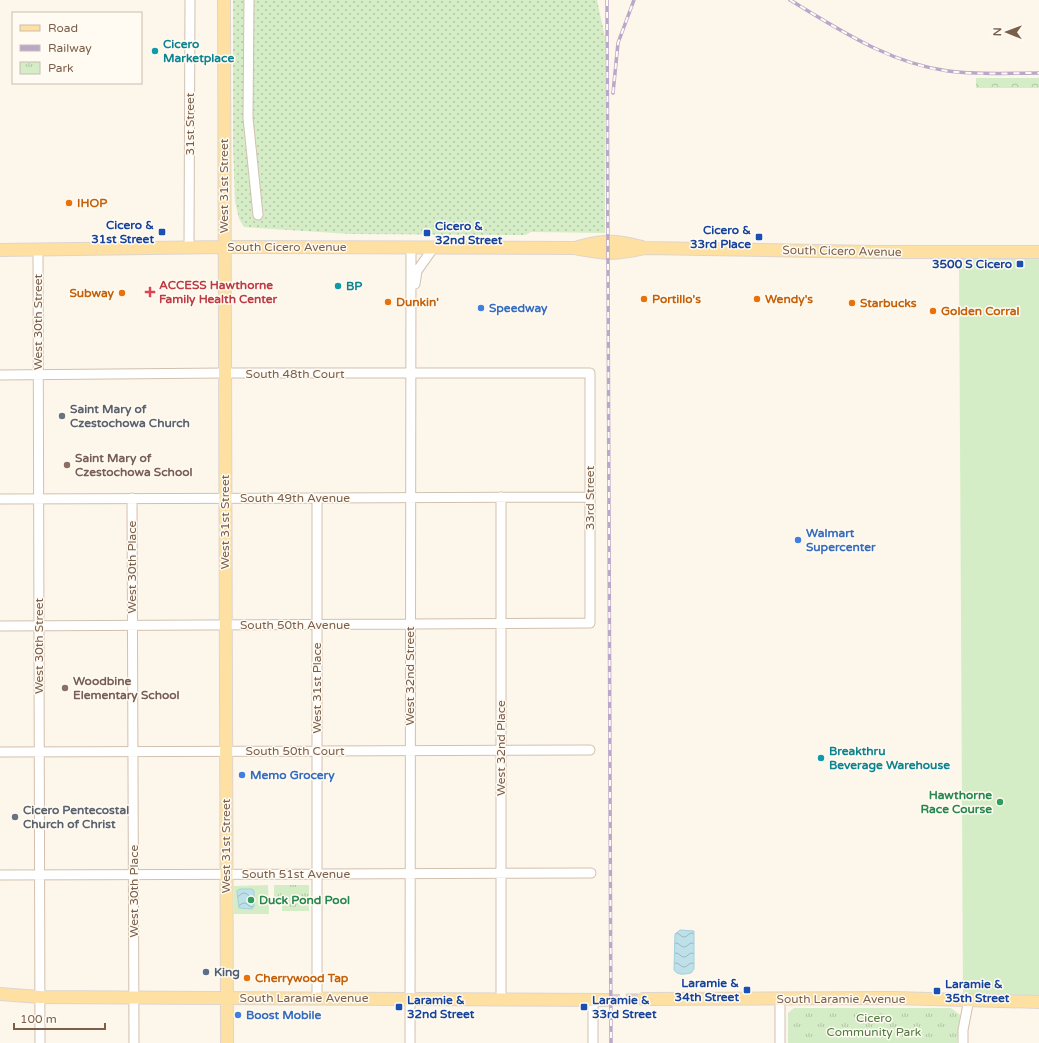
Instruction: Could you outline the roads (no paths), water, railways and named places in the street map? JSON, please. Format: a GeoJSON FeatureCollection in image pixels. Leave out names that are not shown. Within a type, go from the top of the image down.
{"type":"FeatureCollection","features":[{"type":"Feature","properties":{"kind":"main road","name":"West 31st Street"},"geometry":{"type":"LineString","coordinates":[[224,0],[227,1043]]}},
{"type":"Feature","properties":{"kind":"main road","name":"South Cicero Avenue"},"geometry":{"type":"LineString","coordinates":[[0,250],[189,247],[574,248],[602,241],[618,241],[645,248],[876,252],[1039,252]]}},
{"type":"Feature","properties":{"kind":"main road","name":"South Laramie Avenue"},"geometry":{"type":"LineString","coordinates":[[0,994],[40,997],[608,1000]]}},
{"type":"Feature","properties":{"kind":"main road","name":"South Laramie Avenue"},"geometry":{"type":"LineString","coordinates":[[643,999],[969,999],[1039,1002]]}},
{"type":"Feature","properties":{"kind":"street","name":"31st Street"},"geometry":{"type":"LineString","coordinates":[[189,247],[190,0]]}},
{"type":"Feature","properties":{"kind":"street"},"geometry":{"type":"LineString","coordinates":[[249,0],[248,118],[258,215]]}},
{"type":"Feature","properties":{"kind":"street","name":"West 32nd Street"},"geometry":{"type":"LineString","coordinates":[[410,1043],[409,374],[411,247]]}},
{"type":"Feature","properties":{"kind":"street","name":"West 32nd Street"},"geometry":{"type":"LineString","coordinates":[[410,309],[417,271],[434,247]]}},
{"type":"Feature","properties":{"kind":"street","name":"West 30th Street"},"geometry":{"type":"LineString","coordinates":[[38,250],[40,1043]]}},
{"type":"Feature","properties":{"kind":"street","name":"South 48th Court"},"geometry":{"type":"LineString","coordinates":[[0,375],[224,373],[590,373]]}},
{"type":"Feature","properties":{"kind":"street","name":"33rd Street"},"geometry":{"type":"LineString","coordinates":[[590,373],[590,623]]}},
{"type":"Feature","properties":{"kind":"street","name":"West 32nd Place"},"geometry":{"type":"LineString","coordinates":[[501,497],[501,999]]}},
{"type":"Feature","properties":{"kind":"street","name":"South 49th Avenue"},"geometry":{"type":"LineString","coordinates":[[0,499],[590,497]]}},
{"type":"Feature","properties":{"kind":"street","name":"West 30th Place"},"geometry":{"type":"LineString","coordinates":[[132,498],[134,1043]]}},
{"type":"Feature","properties":{"kind":"street","name":"West 31st Place"},"geometry":{"type":"LineString","coordinates":[[317,498],[317,998]]}},
{"type":"Feature","properties":{"kind":"street","name":"South 50th Avenue"},"geometry":{"type":"LineString","coordinates":[[0,626],[590,623]]}},
{"type":"Feature","properties":{"kind":"street","name":"South 50th Court"},"geometry":{"type":"LineString","coordinates":[[0,752],[590,750]]}},
{"type":"Feature","properties":{"kind":"street","name":"South 51st Avenue"},"geometry":{"type":"LineString","coordinates":[[0,875],[591,873]]}},
{"type":"Feature","properties":{"kind":"street"},"geometry":{"type":"LineString","coordinates":[[780,999],[780,1043]]}},
{"type":"Feature","properties":{"kind":"street"},"geometry":{"type":"LineString","coordinates":[[963,1043],[963,1030],[969,999]]}},
{"type":"Feature","properties":{"kind":"street"},"geometry":{"type":"LineString","coordinates":[[593,1000],[593,1043]]}},
{"type":"Feature","properties":{"kind":"water"},"geometry":{"type":"Polygon","coordinates":[[[240,889],[252,889],[254,891],[254,906],[252,909],[239,908],[237,891],[240,889]]]}},
{"type":"Feature","properties":{"kind":"water"},"geometry":{"type":"Polygon","coordinates":[[[680,930],[694,931],[694,969],[691,973],[680,974],[674,970],[675,934],[680,930]]]}},
{"type":"Feature","properties":{"kind":"tunnel"},"geometry":{"type":"LineString","coordinates":[[608,1000],[643,999]]}},
{"type":"Feature","properties":{"kind":"railway"},"geometry":{"type":"LineString","coordinates":[[607,0],[611,1043]]}},
{"type":"Feature","properties":{"kind":"railway"},"geometry":{"type":"LineString","coordinates":[[613,93],[618,43],[634,0]]}},
{"type":"Feature","properties":{"kind":"railway"},"geometry":{"type":"LineString","coordinates":[[790,0],[846,34],[905,61],[948,71],[994,74],[1039,73]]}},
{"type":"Feature","properties":{"kind":"place","name":"Cicero Marketplace"},"geometry":{"type":"Point","coordinates":[155,51]}},
{"type":"Feature","properties":{"kind":"place","name":"IHOP"},"geometry":{"type":"Point","coordinates":[69,203]}},
{"type":"Feature","properties":{"kind":"place","name":"Cicero & 31st Street"},"geometry":{"type":"Point","coordinates":[162,232]}},
{"type":"Feature","properties":{"kind":"place","name":"Cicero & 32nd Street"},"geometry":{"type":"Point","coordinates":[427,233]}},
{"type":"Feature","properties":{"kind":"place","name":"Cicero & 33rd Place"},"geometry":{"type":"Point","coordinates":[759,237]}},
{"type":"Feature","properties":{"kind":"place","name":"3500 S Cicero"},"geometry":{"type":"Point","coordinates":[1020,264]}},
{"type":"Feature","properties":{"kind":"place","name":"BP"},"geometry":{"type":"Point","coordinates":[338,286]}},
{"type":"Feature","properties":{"kind":"place","name":"ACCESS Hawthorne Family Health Center"},"geometry":{"type":"Point","coordinates":[150,292]}},
{"type":"Feature","properties":{"kind":"place","name":"Subway"},"geometry":{"type":"Point","coordinates":[122,293]}},
{"type":"Feature","properties":{"kind":"place","name":"Portillo's"},"geometry":{"type":"Point","coordinates":[644,299]}},
{"type":"Feature","properties":{"kind":"place","name":"Wendy's"},"geometry":{"type":"Point","coordinates":[757,299]}},
{"type":"Feature","properties":{"kind":"place","name":"Dunkin'"},"geometry":{"type":"Point","coordinates":[388,302]}},
{"type":"Feature","properties":{"kind":"place","name":"Starbucks"},"geometry":{"type":"Point","coordinates":[852,303]}},
{"type":"Feature","properties":{"kind":"place","name":"Speedway"},"geometry":{"type":"Point","coordinates":[481,308]}},
{"type":"Feature","properties":{"kind":"place","name":"Golden Corral"},"geometry":{"type":"Point","coordinates":[933,311]}},
{"type":"Feature","properties":{"kind":"place","name":"Saint Mary of Czestochowa Church"},"geometry":{"type":"Point","coordinates":[62,416]}},
{"type":"Feature","properties":{"kind":"place","name":"Saint Mary of Czestochowa School"},"geometry":{"type":"Point","coordinates":[67,465]}},
{"type":"Feature","properties":{"kind":"place","name":"Walmart Supercenter"},"geometry":{"type":"Point","coordinates":[798,540]}},
{"type":"Feature","properties":{"kind":"place","name":"Woodbine Elementary School"},"geometry":{"type":"Point","coordinates":[65,688]}},
{"type":"Feature","properties":{"kind":"place","name":"Breakthru Beverage Warehouse"},"geometry":{"type":"Point","coordinates":[821,758]}},
{"type":"Feature","properties":{"kind":"place","name":"Memo Grocery"},"geometry":{"type":"Point","coordinates":[242,775]}},
{"type":"Feature","properties":{"kind":"place","name":"Hawthorne Race Course"},"geometry":{"type":"Point","coordinates":[1000,802]}},
{"type":"Feature","properties":{"kind":"place","name":"Cicero Pentecostal Church of Christ"},"geometry":{"type":"Point","coordinates":[15,817]}},
{"type":"Feature","properties":{"kind":"place","name":"Duck Pond Pool"},"geometry":{"type":"Point","coordinates":[251,900]}},
{"type":"Feature","properties":{"kind":"place","name":"King"},"geometry":{"type":"Point","coordinates":[206,972]}},
{"type":"Feature","properties":{"kind":"place","name":"Cherrywood Tap"},"geometry":{"type":"Point","coordinates":[247,978]}},
{"type":"Feature","properties":{"kind":"place","name":"Laramie & 34th Street"},"geometry":{"type":"Point","coordinates":[747,990]}},
{"type":"Feature","properties":{"kind":"place","name":"Laramie & 35th Street"},"geometry":{"type":"Point","coordinates":[937,991]}},
{"type":"Feature","properties":{"kind":"place","name":"Laramie & 32nd Street"},"geometry":{"type":"Point","coordinates":[399,1007]}},
{"type":"Feature","properties":{"kind":"place","name":"Laramie & 33rd Street"},"geometry":{"type":"Point","coordinates":[584,1007]}},
{"type":"Feature","properties":{"kind":"place","name":"Boost Mobile"},"geometry":{"type":"Point","coordinates":[238,1015]}},
{"type":"Feature","properties":{"kind":"park label","name":"Cicero Community Park"},"geometry":{"type":"Point","coordinates":[874,1025]}}]}
